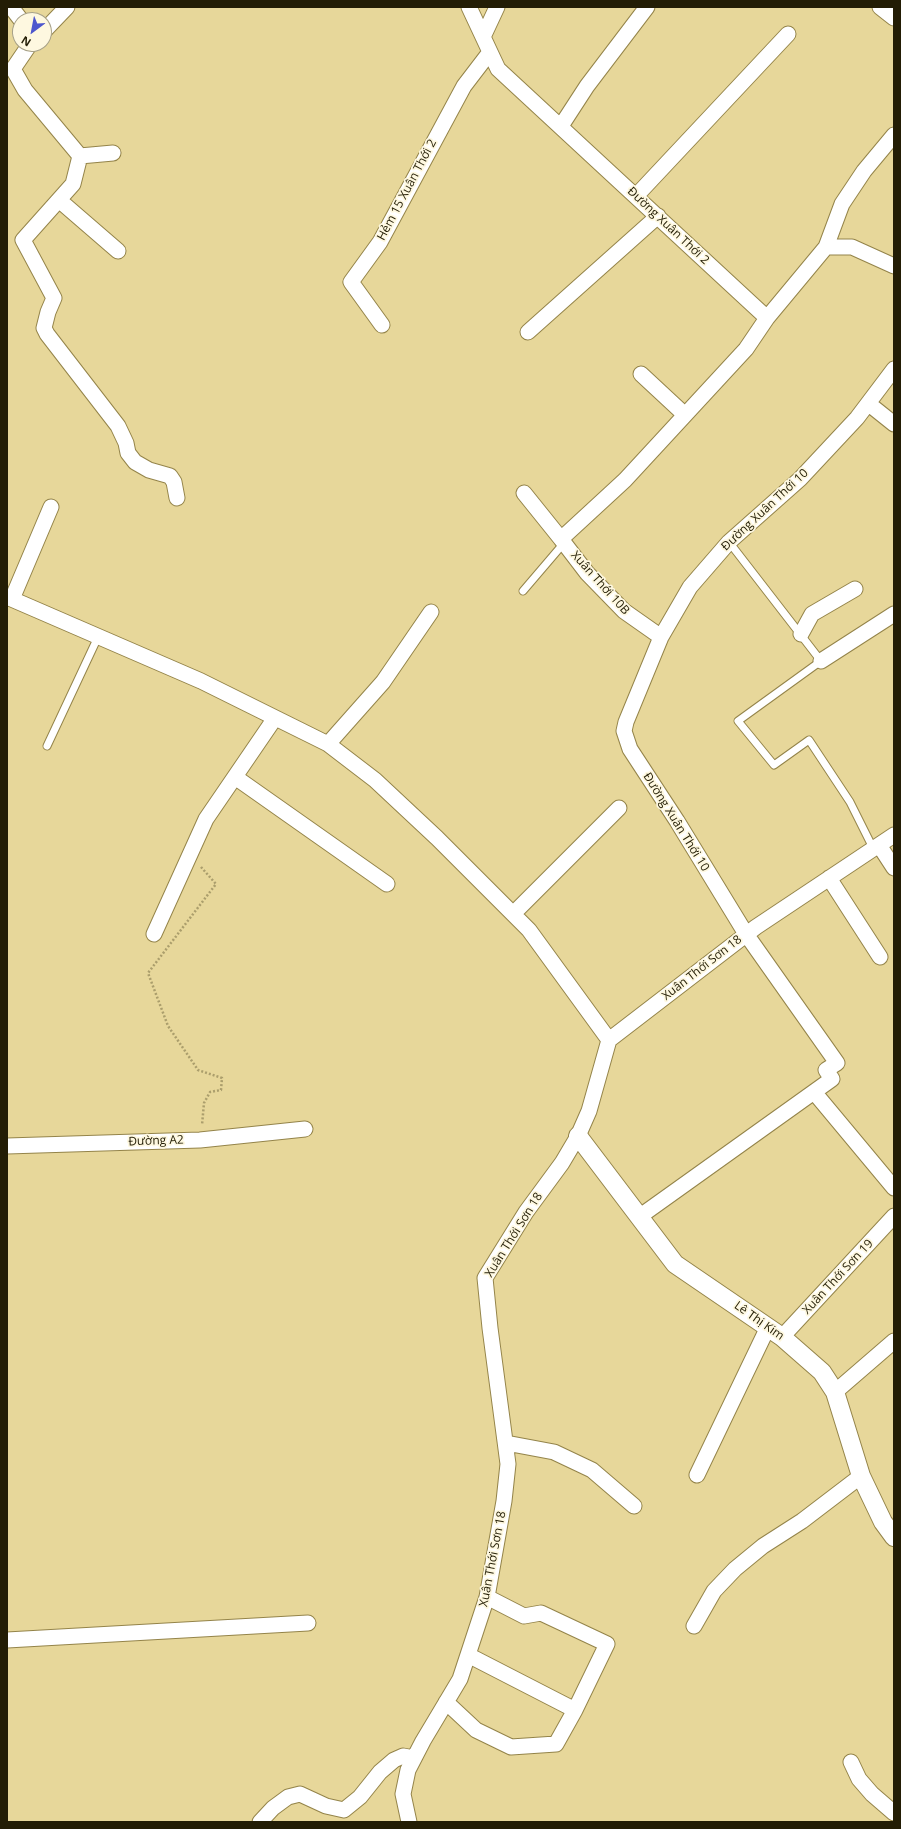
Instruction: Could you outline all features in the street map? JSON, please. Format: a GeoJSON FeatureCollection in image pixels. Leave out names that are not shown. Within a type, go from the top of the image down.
{"type":"FeatureCollection","features":[{"type":"Feature","properties":{"kind":"street","name":"Đường Xuân Thới 2"},"geometry":{"type":"LineString","coordinates":[[469,7],[498,69],[767,318]]}},
{"type":"Feature","properties":{"kind":"street"},"geometry":{"type":"LineString","coordinates":[[483,37],[497,7]]}},
{"type":"Feature","properties":{"kind":"street"},"geometry":{"type":"LineString","coordinates":[[561,126],[587,86],[647,7]]}},
{"type":"Feature","properties":{"kind":"street"},"geometry":{"type":"LineString","coordinates":[[880,7],[894,18]]}},
{"type":"Feature","properties":{"kind":"street"},"geometry":{"type":"LineString","coordinates":[[52,20],[60,9]]}},
{"type":"Feature","properties":{"kind":"street"},"geometry":{"type":"LineString","coordinates":[[636,196],[788,34]]}},
{"type":"Feature","properties":{"kind":"street"},"geometry":{"type":"LineString","coordinates":[[24,52],[10,72],[80,156]]}},
{"type":"Feature","properties":{"kind":"street","name":"Hẻm 15 Xuân Thới 2"},"geometry":{"type":"LineString","coordinates":[[382,325],[351,282],[380,242],[464,86],[490,52]]}},
{"type":"Feature","properties":{"kind":"street"},"geometry":{"type":"LineString","coordinates":[[563,541],[625,480],[684,414],[746,349],[767,318],[826,247],[842,204],[864,171],[894,135]]}},
{"type":"Feature","properties":{"kind":"street"},"geometry":{"type":"LineString","coordinates":[[80,156],[112,153]]}},
{"type":"Feature","properties":{"kind":"street"},"geometry":{"type":"LineString","coordinates":[[80,156],[73,184],[23,240],[54,298],[48,312],[44,328],[47,334],[118,426],[126,443],[128,453],[135,462],[149,470],[170,476],[174,482],[177,498]]}},
{"type":"Feature","properties":{"kind":"street"},"geometry":{"type":"LineString","coordinates":[[59,200],[118,251]]}},
{"type":"Feature","properties":{"kind":"street"},"geometry":{"type":"LineString","coordinates":[[528,332],[658,216]]}},
{"type":"Feature","properties":{"kind":"street"},"geometry":{"type":"LineString","coordinates":[[826,247],[852,247],[894,266]]}},
{"type":"Feature","properties":{"kind":"street","name":"Đường Xuân Thới 10"},"geometry":{"type":"LineString","coordinates":[[814,1092],[832,1079],[826,1070],[837,1063],[746,934],[677,821],[630,749],[624,731],[628,714],[661,637],[690,587],[729,542],[800,479],[869,404],[894,369]]}},
{"type":"Feature","properties":{"kind":"street"},"geometry":{"type":"LineString","coordinates":[[641,374],[684,414]]}},
{"type":"Feature","properties":{"kind":"street"},"geometry":{"type":"LineString","coordinates":[[869,404],[894,424]]}},
{"type":"Feature","properties":{"kind":"street","name":"Xuân Thới 10B"},"geometry":{"type":"LineString","coordinates":[[524,493],[587,573],[624,611],[661,637]]}},
{"type":"Feature","properties":{"kind":"street"},"geometry":{"type":"LineString","coordinates":[[51,507],[10,598],[201,681],[328,744],[381,786],[437,838],[529,930],[609,1040]]}},
{"type":"Feature","properties":{"kind":"street"},"geometry":{"type":"LineString","coordinates":[[801,634],[812,614],[855,589]]}},
{"type":"Feature","properties":{"kind":"street"},"geometry":{"type":"LineString","coordinates":[[328,744],[382,682],[431,612]]}},
{"type":"Feature","properties":{"kind":"street"},"geometry":{"type":"LineString","coordinates":[[820,660],[894,614]]}},
{"type":"Feature","properties":{"kind":"street"},"geometry":{"type":"LineString","coordinates":[[154,934],[206,819],[275,718]]}},
{"type":"Feature","properties":{"kind":"street"},"geometry":{"type":"LineString","coordinates":[[235,777],[387,884]]}},
{"type":"Feature","properties":{"kind":"street"},"geometry":{"type":"LineString","coordinates":[[513,914],[619,808]]}},
{"type":"Feature","properties":{"kind":"street","name":"Xuân Thới Sơn 18"},"geometry":{"type":"LineString","coordinates":[[409,1822],[403,1794],[408,1770],[422,1740],[460,1679],[487,1597],[504,1501],[508,1464],[485,1278],[526,1212],[562,1163],[578,1136],[589,1111],[609,1040],[746,934],[894,834]]}},
{"type":"Feature","properties":{"kind":"street"},"geometry":{"type":"LineString","coordinates":[[876,846],[894,868]]}},
{"type":"Feature","properties":{"kind":"street"},"geometry":{"type":"LineString","coordinates":[[829,878],[880,957]]}},
{"type":"Feature","properties":{"kind":"street"},"geometry":{"type":"LineString","coordinates":[[639,1217],[814,1092],[894,1188]]}},
{"type":"Feature","properties":{"kind":"street","name":"Đường A2"},"geometry":{"type":"LineString","coordinates":[[7,1146],[200,1140],[305,1129]]}},
{"type":"Feature","properties":{"kind":"street","name":"Lê Thị Kim"},"geometry":{"type":"LineString","coordinates":[[578,1136],[675,1264],[782,1337],[822,1372],[835,1392],[861,1476],[883,1522],[894,1537]]}},
{"type":"Feature","properties":{"kind":"street","name":"Xuân Thới Sơn 19"},"geometry":{"type":"LineString","coordinates":[[782,1337],[894,1216]]}},
{"type":"Feature","properties":{"kind":"street"},"geometry":{"type":"LineString","coordinates":[[697,1475],[768,1327]]}},
{"type":"Feature","properties":{"kind":"street"},"geometry":{"type":"LineString","coordinates":[[835,1392],[894,1341]]}},
{"type":"Feature","properties":{"kind":"street"},"geometry":{"type":"LineString","coordinates":[[506,1443],[554,1452],[586,1467],[592,1470],[634,1506]]}},
{"type":"Feature","properties":{"kind":"street"},"geometry":{"type":"LineString","coordinates":[[694,1626],[714,1592],[736,1569],[763,1546],[802,1522],[861,1476]]}},
{"type":"Feature","properties":{"kind":"street"},"geometry":{"type":"LineString","coordinates":[[446,1702],[476,1730],[511,1747],[556,1744],[575,1710],[607,1644],[541,1614],[524,1616],[487,1597]]}},
{"type":"Feature","properties":{"kind":"street"},"geometry":{"type":"LineString","coordinates":[[7,1640],[308,1623]]}},
{"type":"Feature","properties":{"kind":"street"},"geometry":{"type":"LineString","coordinates":[[468,1655],[575,1710]]}},
{"type":"Feature","properties":{"kind":"street"},"geometry":{"type":"LineString","coordinates":[[260,1822],[273,1808],[288,1797],[300,1794],[326,1806],[344,1810],[360,1797],[380,1772],[394,1760],[403,1756],[414,1758]]}},
{"type":"Feature","properties":{"kind":"street"},"geometry":{"type":"LineString","coordinates":[[851,1762],[859,1779],[872,1794],[894,1813]]}},
{"type":"Feature","properties":{"kind":"lane"},"geometry":{"type":"LineString","coordinates":[[523,592],[563,541]]}},
{"type":"Feature","properties":{"kind":"lane"},"geometry":{"type":"LineString","coordinates":[[729,542],[820,660],[738,721],[774,765],[809,740],[850,802],[876,846]]}},
{"type":"Feature","properties":{"kind":"lane"},"geometry":{"type":"LineString","coordinates":[[47,746],[98,637]]}},
{"type":"Feature","properties":{"kind":"path"},"geometry":{"type":"LineString","coordinates":[[190,854],[216,884],[148,973],[168,1026],[198,1070],[222,1078],[221,1090],[210,1092],[204,1103],[200,1140]]}}]}
